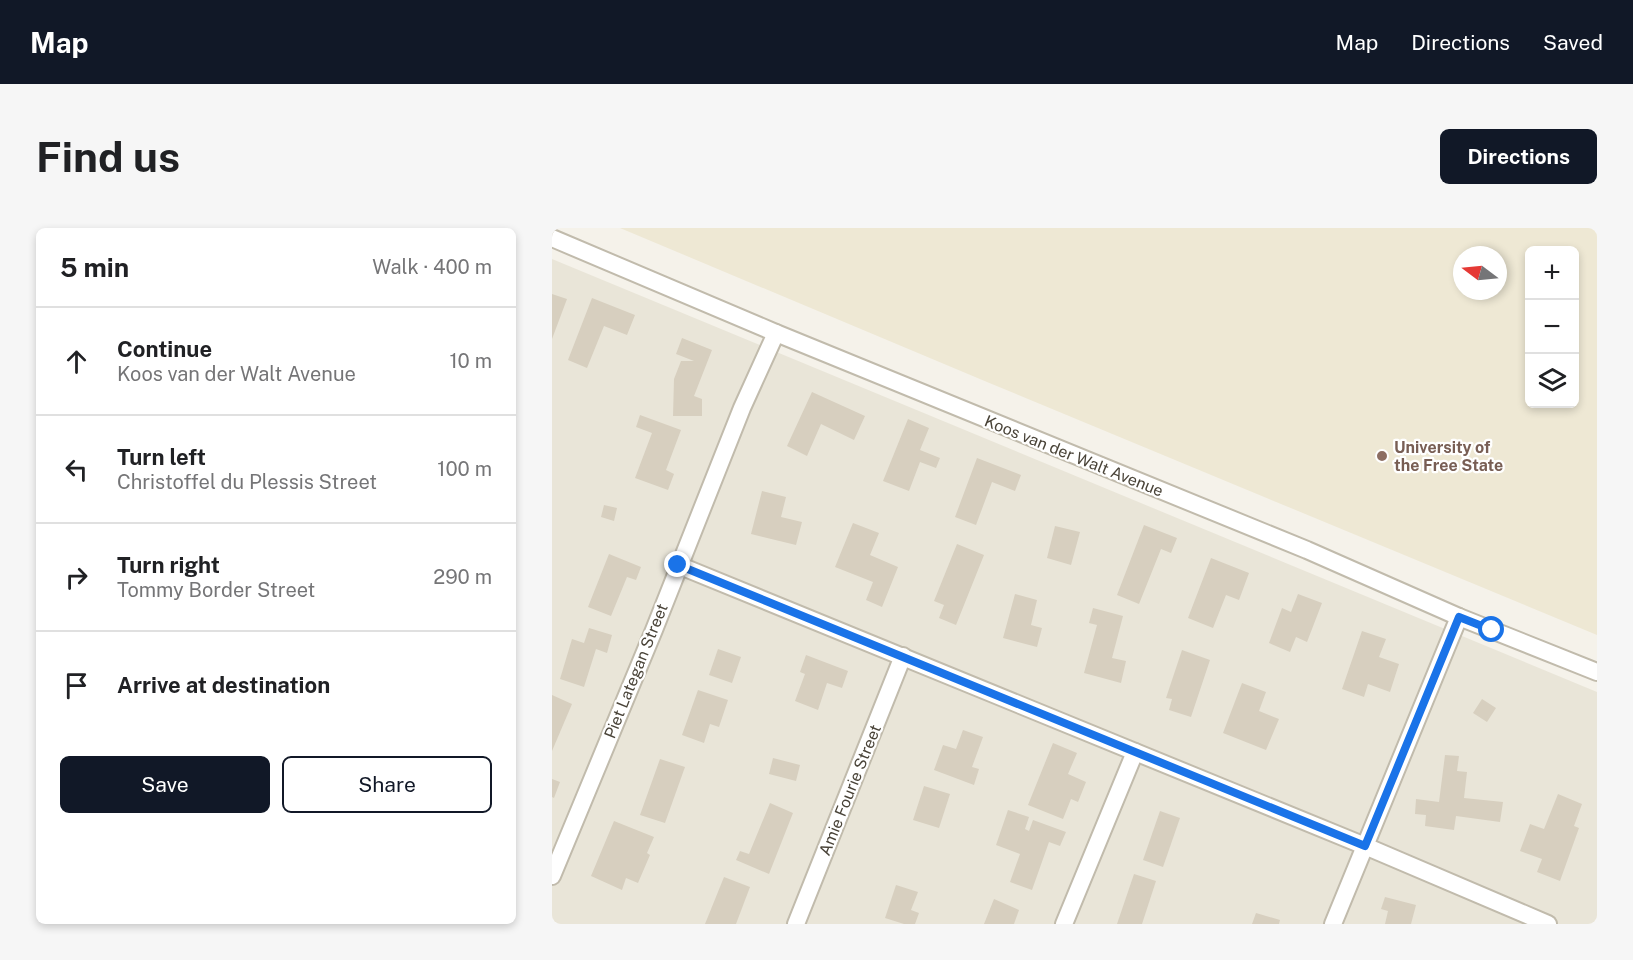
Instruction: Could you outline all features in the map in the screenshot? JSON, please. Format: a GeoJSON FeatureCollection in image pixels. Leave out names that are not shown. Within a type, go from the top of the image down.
{"type":"FeatureCollection","features":[{"type":"Feature","properties":{"kind":"street","name":"Koos van der Walt Avenue"},"geometry":{"type":"LineString","coordinates":[[552,238],[776,333],[1307,550],[1459,617],[1597,672]]}},
{"type":"Feature","properties":{"kind":"street","name":"Piet Lategan Street"},"geometry":{"type":"LineString","coordinates":[[552,876],[742,408],[776,333]]}},
{"type":"Feature","properties":{"kind":"street"},"geometry":{"type":"LineString","coordinates":[[678,565],[1365,846],[1548,924]]}},
{"type":"Feature","properties":{"kind":"street"},"geometry":{"type":"LineString","coordinates":[[1333,924],[1459,617]]}},
{"type":"Feature","properties":{"kind":"street","name":"Amie Fourie Street"},"geometry":{"type":"LineString","coordinates":[[796,924],[903,656]]}},
{"type":"Feature","properties":{"kind":"street"},"geometry":{"type":"LineString","coordinates":[[1064,924],[1135,752]]}},
{"type":"Feature","properties":{"kind":"shaded area","name":"University of the Free State"},"geometry":{"type":"Polygon","coordinates":[[[620,228],[1597,228],[1597,635],[987,382],[620,228]]]}},
{"type":"Feature","properties":{"kind":"shaded area"},"geometry":{"type":"Polygon","coordinates":[[[552,259],[1597,692],[1597,924],[552,924],[552,259]]]}},
{"type":"Feature","properties":{"kind":"building"},"geometry":{"type":"Polygon","coordinates":[[[552,294],[567,299],[552,339],[552,294]]]}},
{"type":"Feature","properties":{"kind":"building"},"geometry":{"type":"Polygon","coordinates":[[[592,298],[635,315],[627,335],[604,326],[587,368],[568,360],[592,298]]]}},
{"type":"Feature","properties":{"kind":"building"},"geometry":{"type":"Polygon","coordinates":[[[682,338],[712,350],[694,396],[702,399],[702,416],[673,416],[674,379],[681,361],[694,361],[676,354],[682,338]]]}},
{"type":"Feature","properties":{"kind":"building"},"geometry":{"type":"Polygon","coordinates":[[[812,392],[865,416],[854,440],[821,424],[807,456],[787,446],[812,392]]]}},
{"type":"Feature","properties":{"kind":"building"},"geometry":{"type":"Polygon","coordinates":[[[640,415],[681,430],[666,470],[674,474],[668,490],[635,478],[652,433],[636,427],[640,415]]]}},
{"type":"Feature","properties":{"kind":"building"},"geometry":{"type":"Polygon","coordinates":[[[908,419],[929,428],[920,450],[940,458],[936,468],[920,462],[909,491],[883,481],[908,419]]]}},
{"type":"Feature","properties":{"kind":"building"},"geometry":{"type":"Polygon","coordinates":[[[977,458],[1021,475],[1015,491],[992,482],[976,525],[955,517],[977,458]]]}},
{"type":"Feature","properties":{"kind":"building"},"geometry":{"type":"Polygon","coordinates":[[[762,491],[786,497],[781,517],[802,522],[796,545],[751,534],[762,491]]]}},
{"type":"Feature","properties":{"kind":"building"},"geometry":{"type":"Polygon","coordinates":[[[604,505],[617,508],[614,521],[601,517],[604,505]]]}},
{"type":"Feature","properties":{"kind":"building"},"geometry":{"type":"Polygon","coordinates":[[[853,523],[879,533],[870,555],[898,567],[882,607],[866,600],[873,582],[835,567],[853,523]]]}},
{"type":"Feature","properties":{"kind":"building"},"geometry":{"type":"Polygon","coordinates":[[[1144,525],[1177,538],[1171,553],[1161,549],[1139,604],[1117,595],[1144,525]]]}},
{"type":"Feature","properties":{"kind":"building"},"geometry":{"type":"Polygon","coordinates":[[[1055,526],[1080,532],[1071,565],[1047,558],[1055,526]]]}},
{"type":"Feature","properties":{"kind":"building"},"geometry":{"type":"Polygon","coordinates":[[[957,544],[984,555],[956,625],[939,618],[944,605],[934,601],[957,544]]]}},
{"type":"Feature","properties":{"kind":"building"},"geometry":{"type":"Polygon","coordinates":[[[609,554],[641,567],[636,580],[627,577],[611,616],[588,607],[609,554]]]}},
{"type":"Feature","properties":{"kind":"building"},"geometry":{"type":"Polygon","coordinates":[[[1211,558],[1249,573],[1239,600],[1226,595],[1213,628],[1188,618],[1211,558]]]}},
{"type":"Feature","properties":{"kind":"building"},"geometry":{"type":"Polygon","coordinates":[[[1015,594],[1037,600],[1031,625],[1042,628],[1037,647],[1003,638],[1015,594]]]}},
{"type":"Feature","properties":{"kind":"building"},"geometry":{"type":"Polygon","coordinates":[[[1298,594],[1322,603],[1307,642],[1296,637],[1290,652],[1269,643],[1282,608],[1291,612],[1298,594]]]}},
{"type":"Feature","properties":{"kind":"building"},"geometry":{"type":"Polygon","coordinates":[[[1093,608],[1123,616],[1112,658],[1126,661],[1121,683],[1084,673],[1097,625],[1089,623],[1093,608]]]}},
{"type":"Feature","properties":{"kind":"building"},"geometry":{"type":"Polygon","coordinates":[[[589,628],[612,635],[607,653],[596,649],[584,687],[560,679],[572,639],[584,643],[589,628]]]}},
{"type":"Feature","properties":{"kind":"building"},"geometry":{"type":"Polygon","coordinates":[[[1362,631],[1386,639],[1379,657],[1399,664],[1390,692],[1368,684],[1364,697],[1342,689],[1362,631]]]}},
{"type":"Feature","properties":{"kind":"building"},"geometry":{"type":"Polygon","coordinates":[[[718,649],[741,657],[732,683],[709,675],[718,649]]]}},
{"type":"Feature","properties":{"kind":"building"},"geometry":{"type":"Polygon","coordinates":[[[1182,650],[1210,660],[1191,717],[1169,710],[1172,699],[1166,698],[1182,650]]]}},
{"type":"Feature","properties":{"kind":"building"},"geometry":{"type":"Polygon","coordinates":[[[806,655],[848,671],[842,688],[827,683],[818,710],[795,701],[805,674],[800,672],[806,655]]]}},
{"type":"Feature","properties":{"kind":"building"},"geometry":{"type":"Polygon","coordinates":[[[1242,683],[1266,692],[1259,711],[1279,719],[1266,750],[1223,733],[1242,683]]]}},
{"type":"Feature","properties":{"kind":"building"},"geometry":{"type":"Polygon","coordinates":[[[698,690],[728,700],[719,727],[710,724],[704,743],[682,735],[698,690]]]}},
{"type":"Feature","properties":{"kind":"building"},"geometry":{"type":"Polygon","coordinates":[[[552,695],[572,704],[552,751],[552,695]]]}},
{"type":"Feature","properties":{"kind":"building"},"geometry":{"type":"Polygon","coordinates":[[[1482,699],[1496,708],[1487,722],[1473,713],[1482,699]]]}},
{"type":"Feature","properties":{"kind":"building"},"geometry":{"type":"Polygon","coordinates":[[[963,730],[983,737],[972,767],[979,769],[974,785],[934,770],[943,745],[956,749],[963,730]]]}},
{"type":"Feature","properties":{"kind":"building"},"geometry":{"type":"Polygon","coordinates":[[[1053,743],[1077,753],[1068,774],[1086,782],[1078,802],[1071,799],[1063,819],[1028,805],[1053,743]]]}},
{"type":"Feature","properties":{"kind":"building"},"geometry":{"type":"Polygon","coordinates":[[[1445,755],[1459,756],[1457,771],[1467,772],[1464,798],[1503,802],[1500,822],[1456,816],[1454,830],[1425,826],[1426,815],[1415,814],[1416,799],[1439,802],[1445,755]]]}},
{"type":"Feature","properties":{"kind":"building"},"geometry":{"type":"Polygon","coordinates":[[[773,758],[800,765],[796,781],[769,774],[773,758]]]}},
{"type":"Feature","properties":{"kind":"building"},"geometry":{"type":"Polygon","coordinates":[[[660,759],[685,767],[665,823],[640,815],[660,759]]]}},
{"type":"Feature","properties":{"kind":"building"},"geometry":{"type":"Polygon","coordinates":[[[552,779],[560,782],[554,798],[552,797],[552,779]]]}},
{"type":"Feature","properties":{"kind":"building"},"geometry":{"type":"Polygon","coordinates":[[[924,786],[950,794],[939,828],[913,820],[924,786]]]}},
{"type":"Feature","properties":{"kind":"building"},"geometry":{"type":"Polygon","coordinates":[[[1558,794],[1582,804],[1574,826],[1579,828],[1560,881],[1537,872],[1542,859],[1520,851],[1530,824],[1544,829],[1558,794]]]}},
{"type":"Feature","properties":{"kind":"building"},"geometry":{"type":"Polygon","coordinates":[[[770,803],[793,813],[769,874],[736,860],[740,851],[749,854],[770,803]]]}},
{"type":"Feature","properties":{"kind":"building"},"geometry":{"type":"Polygon","coordinates":[[[1008,810],[1029,817],[1025,829],[1029,831],[1033,820],[1066,832],[1060,846],[1049,842],[1032,890],[1010,882],[1020,854],[996,845],[1008,810]]]}},
{"type":"Feature","properties":{"kind":"building"},"geometry":{"type":"Polygon","coordinates":[[[1160,811],[1180,818],[1163,867],[1143,860],[1160,811]]]}},
{"type":"Feature","properties":{"kind":"building"},"geometry":{"type":"Polygon","coordinates":[[[614,821],[654,837],[647,853],[650,855],[638,883],[626,878],[622,890],[591,876],[614,821]]]}},
{"type":"Feature","properties":{"kind":"building"},"geometry":{"type":"Polygon","coordinates":[[[1134,874],[1156,881],[1142,924],[1117,924],[1134,874]]]}},
{"type":"Feature","properties":{"kind":"building"},"geometry":{"type":"Polygon","coordinates":[[[724,877],[750,887],[736,924],[705,924],[724,877]]]}},
{"type":"Feature","properties":{"kind":"building"},"geometry":{"type":"Polygon","coordinates":[[[896,885],[918,892],[911,910],[919,913],[915,924],[904,924],[885,918],[896,885]]]}},
{"type":"Feature","properties":{"kind":"building"},"geometry":{"type":"Polygon","coordinates":[[[1385,897],[1416,905],[1411,924],[1385,924],[1388,911],[1381,909],[1385,897]]]}},
{"type":"Feature","properties":{"kind":"building"},"geometry":{"type":"Polygon","coordinates":[[[994,899],[1019,910],[1014,924],[984,924],[994,899]]]}},
{"type":"Feature","properties":{"kind":"building"},"geometry":{"type":"Polygon","coordinates":[[[1256,913],[1280,920],[1279,924],[1252,924],[1256,913]]]}},
{"type":"Feature","properties":{"kind":"place","name":"University of the Free State"},"geometry":{"type":"Point","coordinates":[1382,456]}},
{"type":"Feature","properties":{"kind":"route"},"geometry":{"type":"LineString","coordinates":[[678,565],[1365,846],[1459,617],[1492,630]]}}]}
